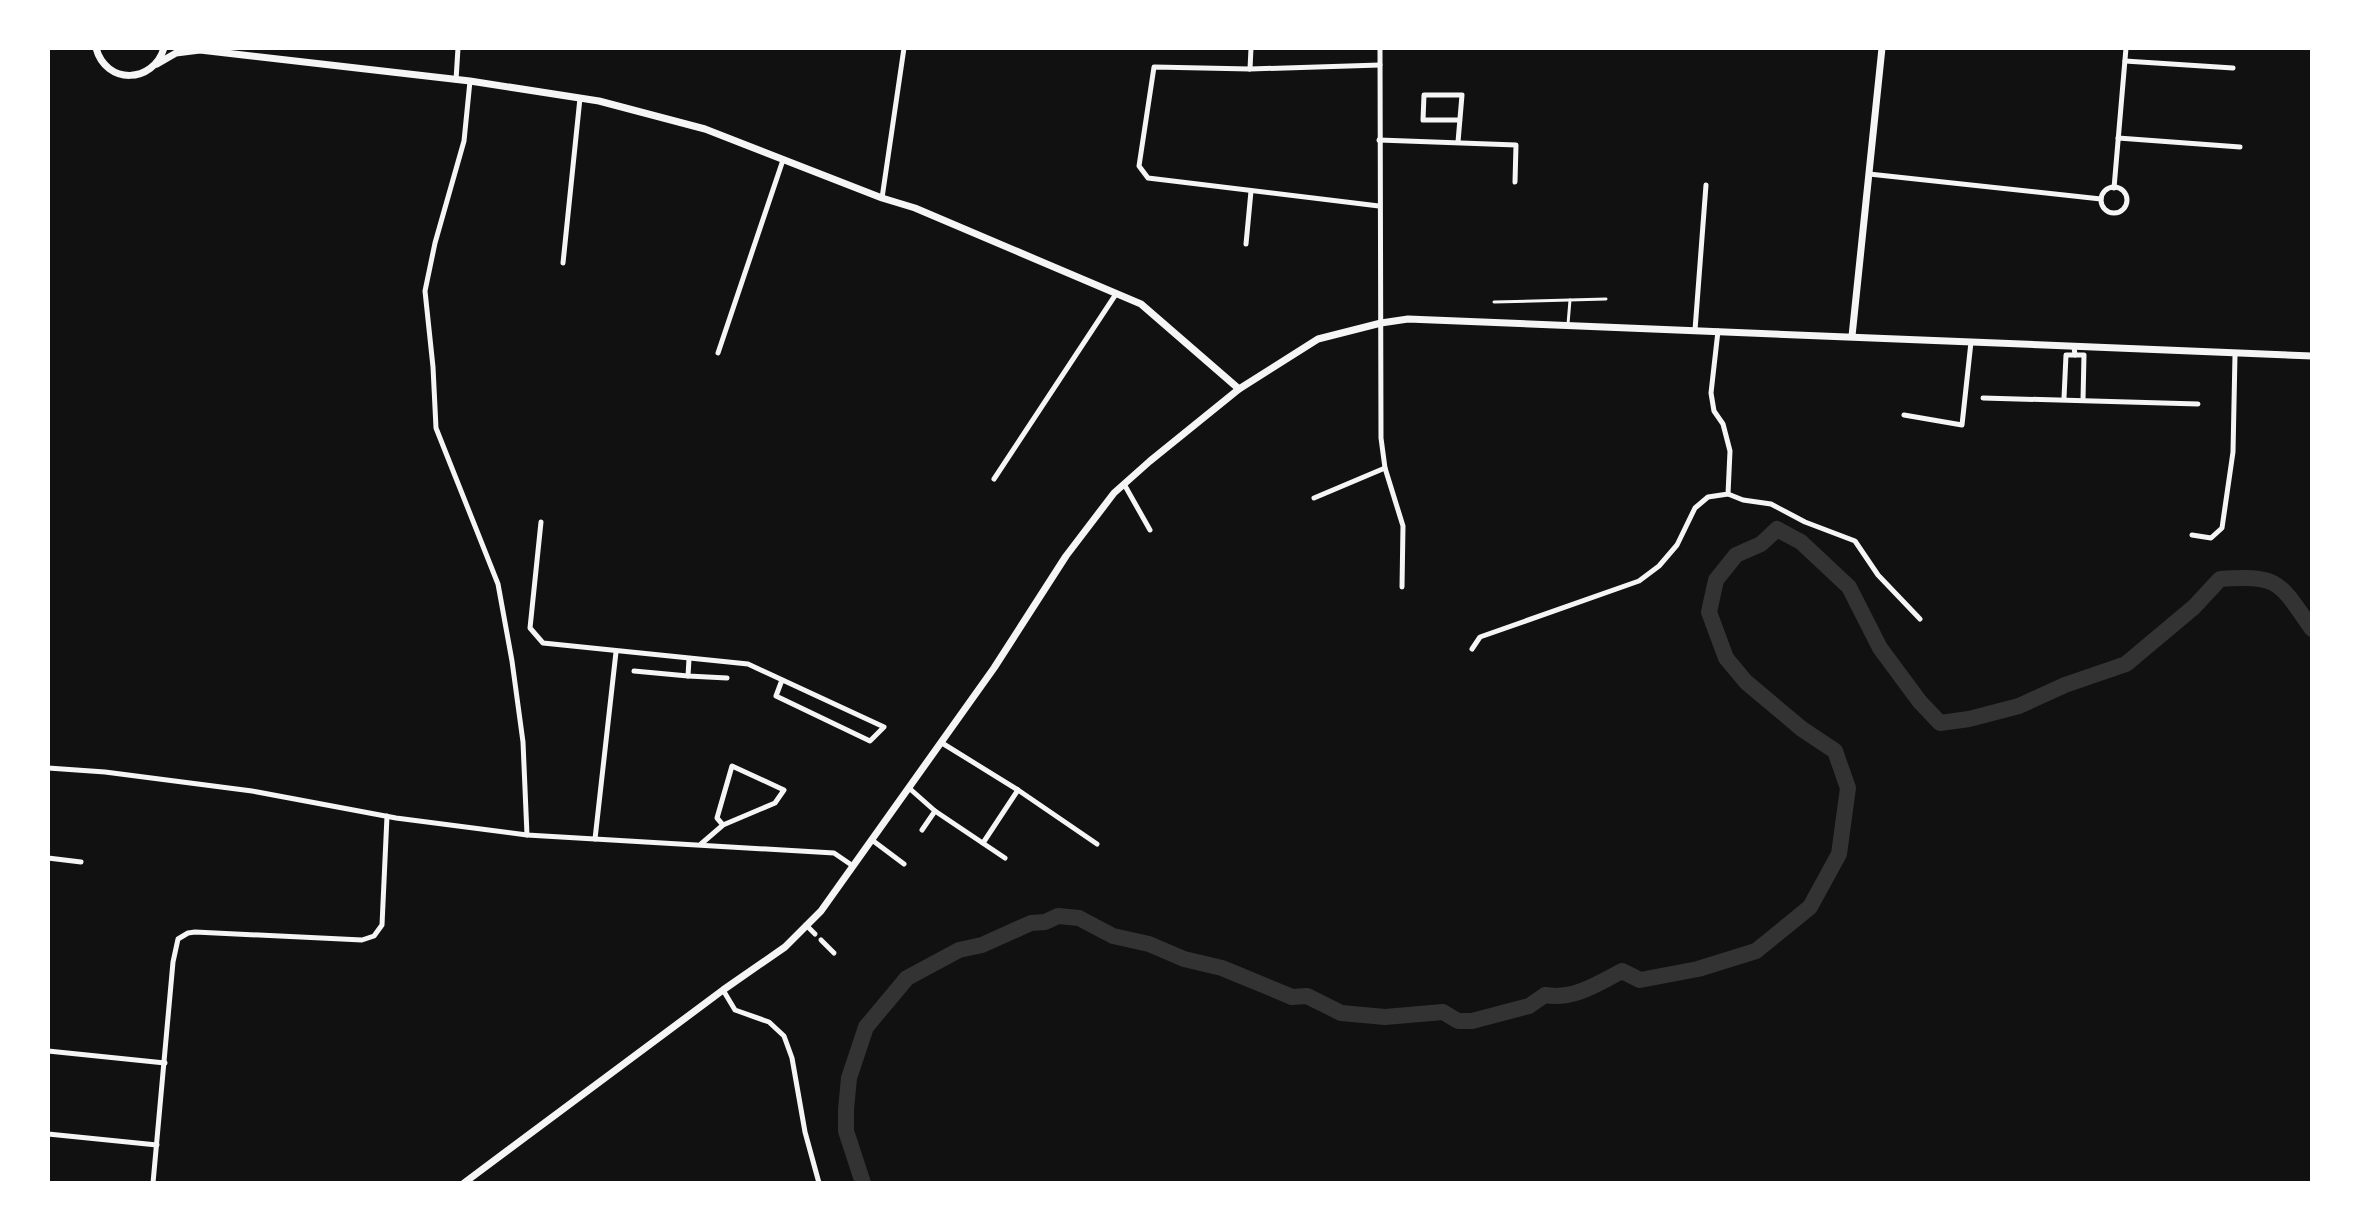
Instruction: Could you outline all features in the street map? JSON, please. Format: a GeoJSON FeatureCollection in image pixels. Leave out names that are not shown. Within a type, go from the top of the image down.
{"type":"FeatureCollection","features":[{"type":"Feature","properties":{"kind":"main road"},"geometry":{"type":"LineString","coordinates":[[157,64],[164,48]]}},
{"type":"Feature","properties":{"kind":"main road"},"geometry":{"type":"LineString","coordinates":[[1852,336],[1882,48]]}},
{"type":"Feature","properties":{"kind":"main road"},"geometry":{"type":"LineString","coordinates":[[95,50],[104,65],[122,75],[142,74],[176,53],[197,49],[470,81],[633,108],[686,123],[915,208],[1141,304],[1239,389]]}},
{"type":"Feature","properties":{"kind":"main road"},"geometry":{"type":"LineString","coordinates":[[464,1183],[785,947],[821,911],[994,668],[1066,556],[1124,484],[1239,389],[1318,339],[1408,319],[2312,356]]}},
{"type":"Feature","properties":{"kind":"street"},"geometry":{"type":"LineString","coordinates":[[456,80],[458,48]]}},
{"type":"Feature","properties":{"kind":"street"},"geometry":{"type":"LineString","coordinates":[[882,198],[904,48]]}},
{"type":"Feature","properties":{"kind":"street"},"geometry":{"type":"LineString","coordinates":[[1250,69],[1251,48]]}},
{"type":"Feature","properties":{"kind":"street"},"geometry":{"type":"LineString","coordinates":[[1380,48],[1381,438],[1385,468],[1403,526],[1402,587]]}},
{"type":"Feature","properties":{"kind":"street"},"geometry":{"type":"LineString","coordinates":[[2114,188],[2126,48]]}},
{"type":"Feature","properties":{"kind":"street"},"geometry":{"type":"LineString","coordinates":[[2125,61],[2233,68]]}},
{"type":"Feature","properties":{"kind":"street"},"geometry":{"type":"LineString","coordinates":[[1379,206],[1148,178],[1139,166],[1154,67],[1250,69],[1380,65]]}},
{"type":"Feature","properties":{"kind":"street"},"geometry":{"type":"LineString","coordinates":[[470,81],[464,141],[435,243],[425,291],[436,428],[498,584],[523,742],[527,835]]}},
{"type":"Feature","properties":{"kind":"street"},"geometry":{"type":"LineString","coordinates":[[1458,142],[1460,120],[1462,95],[1424,95],[1423,120],[1460,120]]}},
{"type":"Feature","properties":{"kind":"street"},"geometry":{"type":"LineString","coordinates":[[563,263],[580,98]]}},
{"type":"Feature","properties":{"kind":"street"},"geometry":{"type":"LineString","coordinates":[[2118,138],[2240,147]]}},
{"type":"Feature","properties":{"kind":"street"},"geometry":{"type":"LineString","coordinates":[[1379,140],[1516,145],[1515,182]]}},
{"type":"Feature","properties":{"kind":"street"},"geometry":{"type":"LineString","coordinates":[[718,353],[783,160]]}},
{"type":"Feature","properties":{"kind":"street"},"geometry":{"type":"LineString","coordinates":[[1868,174],[2101,199]]}},
{"type":"Feature","properties":{"kind":"street"},"geometry":{"type":"LineString","coordinates":[[1695,330],[1706,185]]}},
{"type":"Feature","properties":{"kind":"street"},"geometry":{"type":"LineString","coordinates":[[2114,188],[2122,190],[2126,197],[2123,209],[2115,213],[2107,211],[2101,199],[2107,190],[2114,188]]}},
{"type":"Feature","properties":{"kind":"street"},"geometry":{"type":"LineString","coordinates":[[1246,244],[1251,191]]}},
{"type":"Feature","properties":{"kind":"street"},"geometry":{"type":"LineString","coordinates":[[994,479],[1116,294]]}},
{"type":"Feature","properties":{"kind":"street"},"geometry":{"type":"LineString","coordinates":[[1718,331],[1711,393],[1714,411],[1723,424],[1730,451],[1728,494]]}},
{"type":"Feature","properties":{"kind":"street"},"geometry":{"type":"LineString","coordinates":[[1904,415],[1962,425],[1971,341]]}},
{"type":"Feature","properties":{"kind":"street"},"geometry":{"type":"LineString","coordinates":[[2074,346],[2075,355]]}},
{"type":"Feature","properties":{"kind":"street"},"geometry":{"type":"LineString","coordinates":[[2064,398],[2066,355],[2084,355],[2083,400]]}},
{"type":"Feature","properties":{"kind":"street"},"geometry":{"type":"LineString","coordinates":[[2192,535],[2211,538],[2222,528],[2233,452],[2235,355]]}},
{"type":"Feature","properties":{"kind":"street"},"geometry":{"type":"LineString","coordinates":[[1983,398],[2198,404]]}},
{"type":"Feature","properties":{"kind":"street"},"geometry":{"type":"LineString","coordinates":[[1314,498],[1385,468]]}},
{"type":"Feature","properties":{"kind":"street"},"geometry":{"type":"LineString","coordinates":[[1124,484],[1150,530]]}},
{"type":"Feature","properties":{"kind":"street"},"geometry":{"type":"LineString","coordinates":[[1472,649],[1480,637],[1639,581],[1659,566],[1677,545],[1695,508],[1708,497],[1728,494],[1743,500],[1771,504],[1805,522],[1855,541],[1878,575],[1920,619]]}},
{"type":"Feature","properties":{"kind":"street"},"geometry":{"type":"LineString","coordinates":[[541,522],[530,628],[543,643],[748,664],[884,727],[870,741],[776,696],[782,680]]}},
{"type":"Feature","properties":{"kind":"street"},"geometry":{"type":"LineString","coordinates":[[595,839],[616,652]]}},
{"type":"Feature","properties":{"kind":"street"},"geometry":{"type":"LineString","coordinates":[[688,676],[689,659]]}},
{"type":"Feature","properties":{"kind":"street"},"geometry":{"type":"LineString","coordinates":[[634,671],[727,678]]}},
{"type":"Feature","properties":{"kind":"street"},"geometry":{"type":"LineString","coordinates":[[942,743],[1097,844]]}},
{"type":"Feature","properties":{"kind":"street"},"geometry":{"type":"LineString","coordinates":[[700,845],[723,825],[775,803],[784,790],[732,766],[717,818],[723,825]]}},
{"type":"Feature","properties":{"kind":"street"},"geometry":{"type":"LineString","coordinates":[[48,768],[105,772],[252,791],[387,816],[527,835],[834,853],[853,866]]}},
{"type":"Feature","properties":{"kind":"street"},"geometry":{"type":"LineString","coordinates":[[909,788],[935,811],[1005,858]]}},
{"type":"Feature","properties":{"kind":"street"},"geometry":{"type":"LineString","coordinates":[[983,843],[1018,790]]}},
{"type":"Feature","properties":{"kind":"street"},"geometry":{"type":"LineString","coordinates":[[922,830],[935,811]]}},
{"type":"Feature","properties":{"kind":"street"},"geometry":{"type":"LineString","coordinates":[[153,1183],[173,962],[178,939],[195,932],[362,940],[374,936],[382,925],[387,816]]}},
{"type":"Feature","properties":{"kind":"street"},"geometry":{"type":"LineString","coordinates":[[872,840],[904,864]]}},
{"type":"Feature","properties":{"kind":"street"},"geometry":{"type":"LineString","coordinates":[[48,858],[81,862]]}},
{"type":"Feature","properties":{"kind":"street"},"geometry":{"type":"LineString","coordinates":[[806,925],[815,934]]}},
{"type":"Feature","properties":{"kind":"street"},"geometry":{"type":"LineString","coordinates":[[821,940],[834,953]]}},
{"type":"Feature","properties":{"kind":"street"},"geometry":{"type":"LineString","coordinates":[[723,990],[735,1010],[769,1022],[784,1036],[792,1058],[805,1132],[819,1183]]}},
{"type":"Feature","properties":{"kind":"street"},"geometry":{"type":"LineString","coordinates":[[48,1051],[165,1063]]}},
{"type":"Feature","properties":{"kind":"street"},"geometry":{"type":"LineString","coordinates":[[48,1134],[157,1145]]}},
{"type":"Feature","properties":{"kind":"lane"},"geometry":{"type":"LineString","coordinates":[[1494,302],[1606,299]]}},
{"type":"Feature","properties":{"kind":"lane"},"geometry":{"type":"LineString","coordinates":[[1568,324],[1570,300]]}},
{"type":"Feature","properties":{"kind":"waterway"},"geometry":{"type":"LineString","coordinates":[[863,1183],[846,1131],[846,1109],[849,1078],[866,1027],[907,978],[959,950],[982,945],[1031,923],[1045,922],[1058,916],[1079,918],[1113,936],[1149,944],[1184,959],[1222,968],[1292,997],[1307,996],[1341,1013],[1385,1017],[1443,1012],[1458,1021],[1472,1021],[1529,1006],[1545,995],[1575,993],[1622,971],[1640,980],[1698,969],[1756,951],[1810,907],[1839,854],[1848,788],[1835,751],[1802,729],[1746,682],[1726,658],[1709,612],[1716,580],[1736,555],[1761,544],[1777,529],[1801,542],[1849,587],[1880,648],[1920,702],[1940,723],[2019,706],[2065,685],[2126,664],[2194,607],[2220,579],[2255,579],[2276,585],[2312,629]]}}]}
